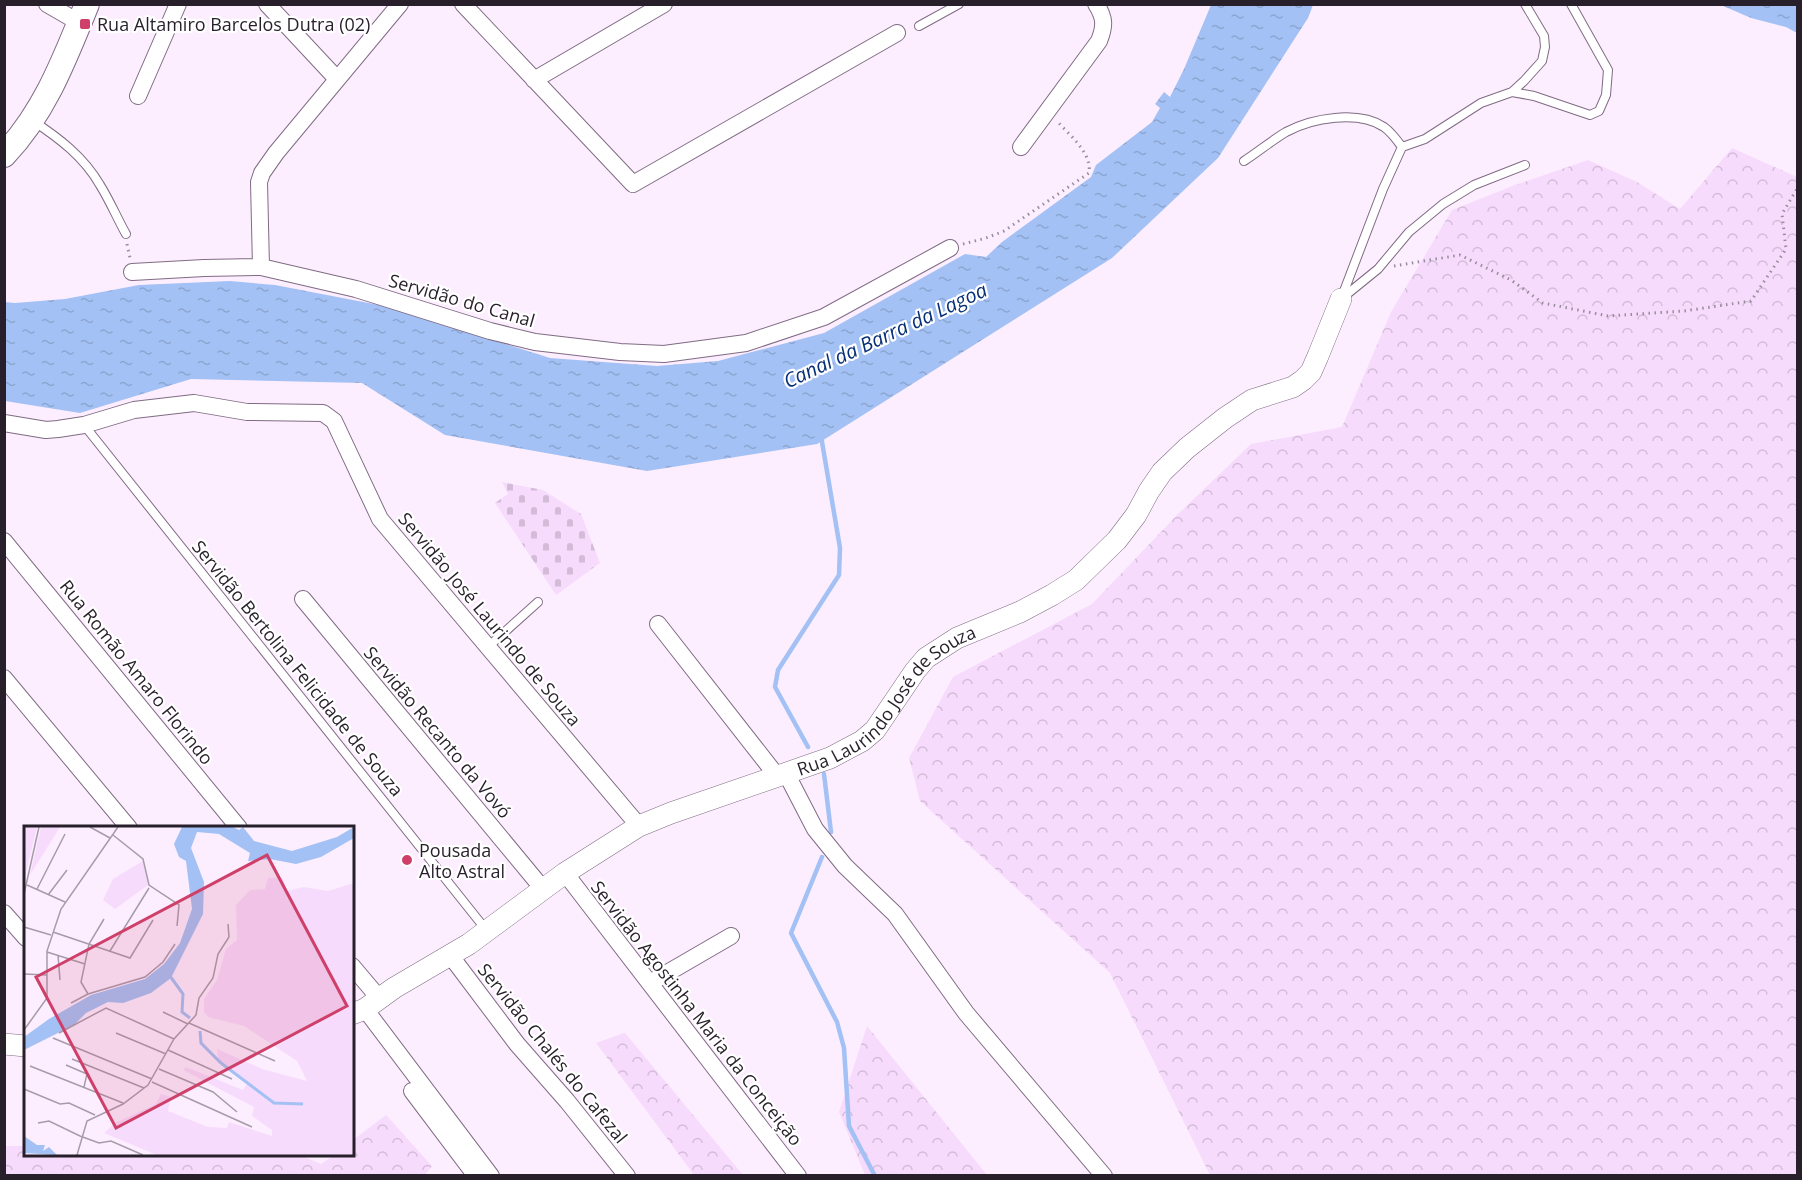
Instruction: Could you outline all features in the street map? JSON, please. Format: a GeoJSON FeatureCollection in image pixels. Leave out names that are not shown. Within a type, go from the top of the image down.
{"type":"FeatureCollection","features":[{"type":"Feature","properties":{"kind":"main road"},"geometry":{"type":"LineString","coordinates":[[4,155],[33,121],[84,14]]}},
{"type":"Feature","properties":{"kind":"street"},"geometry":{"type":"LineString","coordinates":[[47,4],[84,14]]}},
{"type":"Feature","properties":{"kind":"street"},"geometry":{"type":"LineString","coordinates":[[138,96],[178,4]]}},
{"type":"Feature","properties":{"kind":"street"},"geometry":{"type":"LineString","coordinates":[[267,4],[338,79]]}},
{"type":"Feature","properties":{"kind":"street"},"geometry":{"type":"LineString","coordinates":[[261,267],[257,193],[262,173],[399,4]]}},
{"type":"Feature","properties":{"kind":"street"},"geometry":{"type":"LineString","coordinates":[[463,4],[633,184],[897,33]]}},
{"type":"Feature","properties":{"kind":"street"},"geometry":{"type":"LineString","coordinates":[[534,80],[664,4]]}},
{"type":"Feature","properties":{"kind":"street"},"geometry":{"type":"LineString","coordinates":[[1021,147],[1099,41],[1104,30],[1104,20],[1096,4]]}},
{"type":"Feature","properties":{"kind":"street","name":"Servidão do Canal"},"geometry":{"type":"LineString","coordinates":[[132,272],[261,267],[356,289],[447,318],[535,342],[620,352],[664,354],[746,343],[824,317],[950,248]]}},
{"type":"Feature","properties":{"kind":"street","name":"Rua Laurindo José de Souza"},"geometry":{"type":"LineString","coordinates":[[362,1009],[487,931],[566,873],[639,826],[830,759],[862,741],[875,730],[926,658],[957,638],[1020,612],[1052,596],[1076,580],[1117,540],[1136,515],[1162,472],[1187,448],[1252,400],[1293,387],[1311,372],[1341,299]]}},
{"type":"Feature","properties":{"kind":"street","name":"Servidão José Laurindo de Souza"},"geometry":{"type":"LineString","coordinates":[[84,425],[134,410],[194,403],[247,412],[323,413],[334,421],[380,519],[639,826]]}},
{"type":"Feature","properties":{"kind":"street"},"geometry":{"type":"LineString","coordinates":[[4,423],[46,430],[84,425]]}},
{"type":"Feature","properties":{"kind":"street","name":"Rua Romão Amaro Florindo"},"geometry":{"type":"LineString","coordinates":[[4,541],[237,826]]}},
{"type":"Feature","properties":{"kind":"street","name":"Servidão Recanto da Vovó"},"geometry":{"type":"LineString","coordinates":[[303,599],[543,889]]}},
{"type":"Feature","properties":{"kind":"street"},"geometry":{"type":"LineString","coordinates":[[658,624],[782,774],[815,829],[851,872],[895,914],[966,1013],[1104,1176]]}},
{"type":"Feature","properties":{"kind":"street"},"geometry":{"type":"LineString","coordinates":[[4,678],[127,826]]}},
{"type":"Feature","properties":{"kind":"street","name":"Servidão Agostinha Maria da Conceição"},"geometry":{"type":"LineString","coordinates":[[566,873],[798,1176]]}},
{"type":"Feature","properties":{"kind":"street"},"geometry":{"type":"LineString","coordinates":[[4,913],[24,934]]}},
{"type":"Feature","properties":{"kind":"street"},"geometry":{"type":"LineString","coordinates":[[650,983],[732,936]]}},
{"type":"Feature","properties":{"kind":"street","name":"Servidão Chalés do Cafezal"},"geometry":{"type":"LineString","coordinates":[[450,955],[517,1044],[562,1095],[627,1176]]}},
{"type":"Feature","properties":{"kind":"street"},"geometry":{"type":"LineString","coordinates":[[354,975],[362,1009],[476,1176]]}},
{"type":"Feature","properties":{"kind":"street"},"geometry":{"type":"LineString","coordinates":[[362,1009],[491,1176]]}},
{"type":"Feature","properties":{"kind":"street"},"geometry":{"type":"LineString","coordinates":[[4,1044],[24,1046]]}},
{"type":"Feature","properties":{"kind":"lane"},"geometry":{"type":"LineString","coordinates":[[919,26],[959,4]]}},
{"type":"Feature","properties":{"kind":"lane"},"geometry":{"type":"LineString","coordinates":[[1341,299],[1383,189],[1402,147],[1425,139],[1481,103],[1512,92],[1542,61],[1545,47],[1544,36],[1526,4]]}},
{"type":"Feature","properties":{"kind":"lane"},"geometry":{"type":"LineString","coordinates":[[1512,92],[1534,96],[1590,115],[1599,111],[1606,95],[1608,70],[1571,4]]}},
{"type":"Feature","properties":{"kind":"lane"},"geometry":{"type":"LineString","coordinates":[[1244,161],[1287,132],[1316,121],[1339,117],[1353,117],[1382,126],[1402,147]]}},
{"type":"Feature","properties":{"kind":"lane"},"geometry":{"type":"LineString","coordinates":[[33,121],[72,151],[88,167],[100,184],[126,234]]}},
{"type":"Feature","properties":{"kind":"lane"},"geometry":{"type":"LineString","coordinates":[[1341,299],[1378,269],[1409,232],[1443,204],[1474,185],[1525,165]]}},
{"type":"Feature","properties":{"kind":"lane","name":"Servidão Bertolina Felicidade de Souza"},"geometry":{"type":"LineString","coordinates":[[84,425],[487,931]]}},
{"type":"Feature","properties":{"kind":"lane"},"geometry":{"type":"LineString","coordinates":[[489,646],[538,602]]}},
{"type":"Feature","properties":{"kind":"path"},"geometry":{"type":"LineString","coordinates":[[950,248],[1004,231],[1089,173],[1090,165],[1086,155],[1048,110]]}},
{"type":"Feature","properties":{"kind":"path"},"geometry":{"type":"LineString","coordinates":[[1378,269],[1460,255],[1511,280],[1543,303],[1608,316],[1684,311],[1751,301],[1786,249],[1782,214],[1797,187]]}},
{"type":"Feature","properties":{"kind":"path"},"geometry":{"type":"LineString","coordinates":[[126,234],[132,272]]}},
{"type":"Feature","properties":{"kind":"green space"},"geometry":{"type":"Polygon","coordinates":[[[1732,148],[1797,177],[1797,1175],[1210,1175],[1110,973],[920,801],[909,758],[953,677],[1092,604],[1177,515],[1251,444],[1342,427],[1391,312],[1452,210],[1588,160],[1637,182],[1680,209],[1732,148]]]}},
{"type":"Feature","properties":{"kind":"green space"},"geometry":{"type":"Polygon","coordinates":[[[502,482],[543,490],[581,514],[600,563],[556,595],[495,503],[508,494],[502,482]]]}},
{"type":"Feature","properties":{"kind":"green space"},"geometry":{"type":"Polygon","coordinates":[[[867,1026],[987,1175],[865,1175],[839,1112],[867,1026]]]}},
{"type":"Feature","properties":{"kind":"green space"},"geometry":{"type":"Polygon","coordinates":[[[625,1033],[743,1175],[694,1175],[596,1043],[625,1033]]]}},
{"type":"Feature","properties":{"kind":"green space"},"geometry":{"type":"Polygon","coordinates":[[[386,1115],[432,1166],[425,1175],[5,1175],[5,1146],[24,1146],[24,1156],[302,1156],[321,1164],[333,1156],[354,1156],[354,1139],[386,1115]]]}},
{"type":"Feature","properties":{"kind":"water","name":"Canal da Barra da Lagoa"},"geometry":{"type":"Polygon","coordinates":[[[1211,5],[1313,5],[1308,18],[1218,158],[1112,258],[817,444],[647,471],[445,435],[362,383],[191,379],[80,413],[5,401],[4,302],[65,299],[139,285],[230,281],[275,285],[384,306],[550,358],[657,366],[718,361],[824,333],[965,254],[986,257],[1002,242],[1091,177],[1096,165],[1152,122],[1160,108],[1155,104],[1164,92],[1170,97],[1211,5]]]}},
{"type":"Feature","properties":{"kind":"water"},"geometry":{"type":"Polygon","coordinates":[[[1721,5],[1797,5],[1797,33],[1786,27],[1751,18],[1721,5]]]}},
{"type":"Feature","properties":{"kind":"waterway"},"geometry":{"type":"LineString","coordinates":[[808,747],[775,687],[778,670],[839,575],[840,548],[821,436]]}},
{"type":"Feature","properties":{"kind":"waterway"},"geometry":{"type":"LineString","coordinates":[[824,774],[831,832]]}},
{"type":"Feature","properties":{"kind":"waterway"},"geometry":{"type":"LineString","coordinates":[[822,857],[791,933],[837,1022],[844,1048],[849,1126],[875,1176]]}},
{"type":"Feature","properties":{"kind":"place","name":"Rua Altamiro Barcelos Dutra (02)"},"geometry":{"type":"Point","coordinates":[85,24]}},
{"type":"Feature","properties":{"kind":"place","name":"Pousada Alto Astral"},"geometry":{"type":"Point","coordinates":[407,860]}}]}
